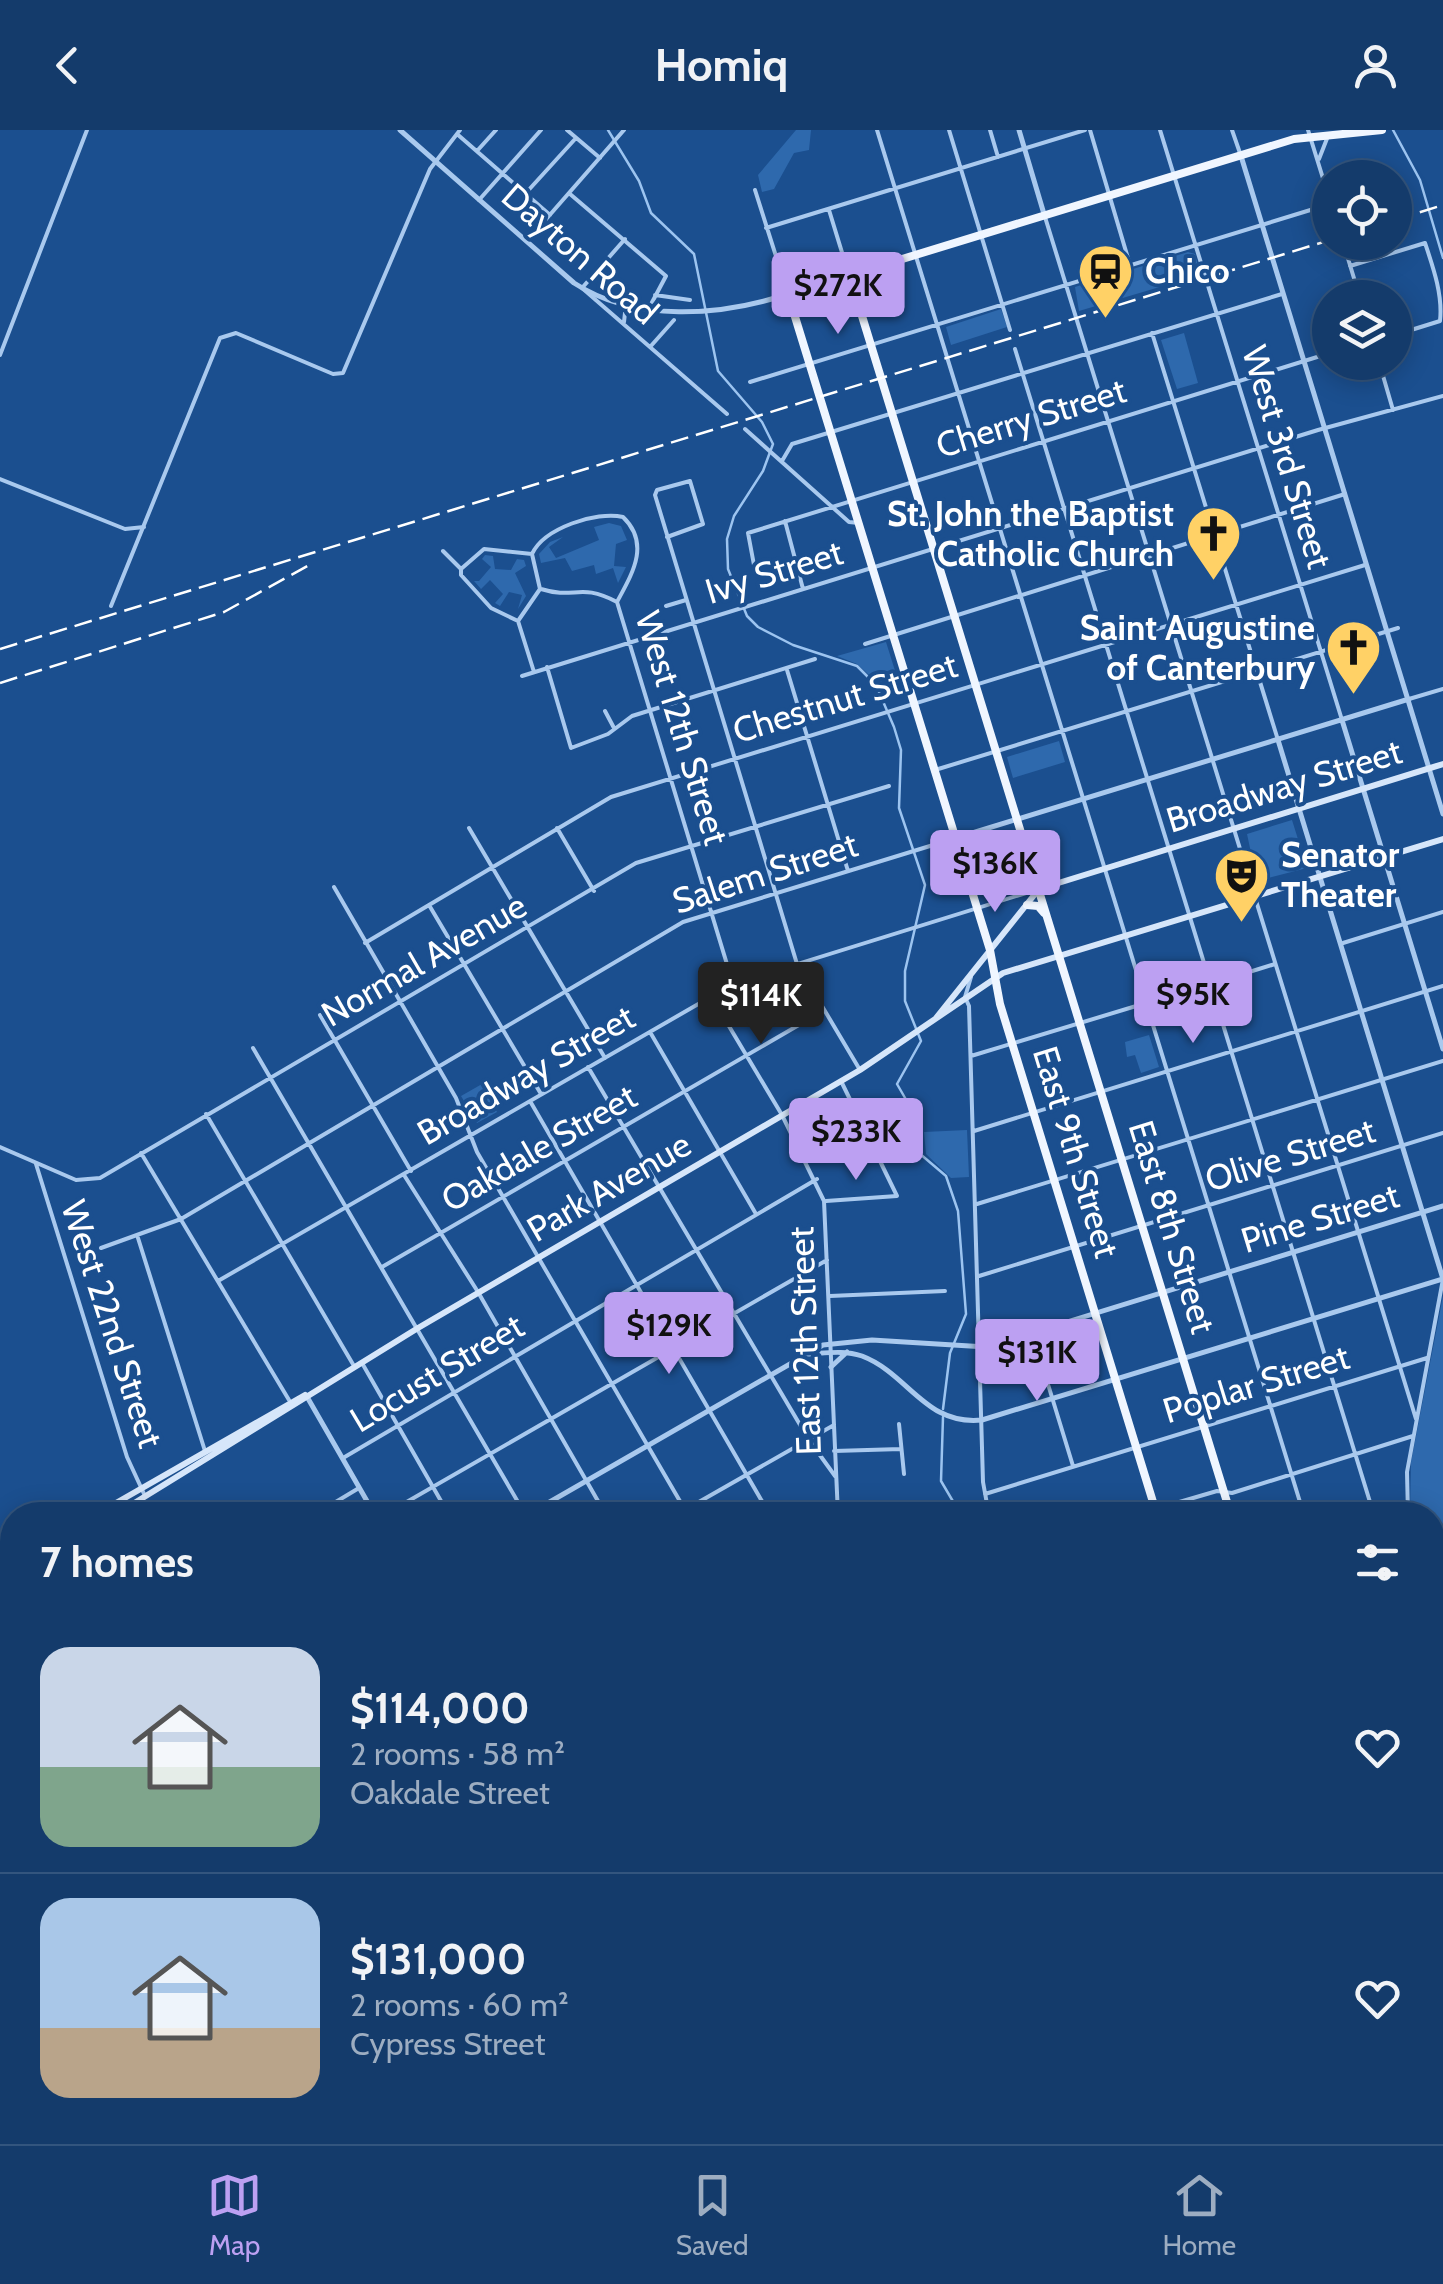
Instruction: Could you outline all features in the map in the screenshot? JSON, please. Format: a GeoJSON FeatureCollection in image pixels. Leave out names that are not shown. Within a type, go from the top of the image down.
{"type":"FeatureCollection","features":[{"type":"Feature","properties":{"kind":"main road"},"geometry":{"type":"LineString","coordinates":[[788,294],[980,238],[1309,133],[1380,130]]}},
{"type":"Feature","properties":{"kind":"main road","name":"East 8th Street"},"geometry":{"type":"LineString","coordinates":[[850,277],[1227,1502]]}},
{"type":"Feature","properties":{"kind":"main road","name":"East 9th Street"},"geometry":{"type":"LineString","coordinates":[[788,294],[936,770],[1014,1044],[1153,1502]]}},
{"type":"Feature","properties":{"kind":"main road","name":"Broadway Street"},"geometry":{"type":"LineString","coordinates":[[1039,889],[1443,764]]}},
{"type":"Feature","properties":{"kind":"main road","name":"Park Avenue"},"geometry":{"type":"LineString","coordinates":[[137,1502],[478,1292],[860,1070],[995,978],[1443,839]]}},
{"type":"Feature","properties":{"kind":"main road"},"geometry":{"type":"LineString","coordinates":[[935,1020],[1039,889]]}},
{"type":"Feature","properties":{"kind":"main road"},"geometry":{"type":"LineString","coordinates":[[1028,905],[1037,905],[1044,913]]}},
{"type":"Feature","properties":{"kind":"main road","name":"Park Avenue"},"geometry":{"type":"LineString","coordinates":[[117,1502],[289,1400],[306,1395]]}},
{"type":"Feature","properties":{"kind":"street"},"geometry":{"type":"LineString","coordinates":[[0,354],[87,130]]}},
{"type":"Feature","properties":{"kind":"street","name":"Dayton Road"},"geometry":{"type":"LineString","coordinates":[[400,130],[727,414]]}},
{"type":"Feature","properties":{"kind":"street"},"geometry":{"type":"LineString","coordinates":[[477,151],[496,130]]}},
{"type":"Feature","properties":{"kind":"street"},"geometry":{"type":"LineString","coordinates":[[479,200],[542,130]]}},
{"type":"Feature","properties":{"kind":"street"},"geometry":{"type":"LineString","coordinates":[[566,130],[600,158]]}},
{"type":"Feature","properties":{"kind":"street"},"geometry":{"type":"LineString","coordinates":[[527,241],[624,130]]}},
{"type":"Feature","properties":{"kind":"street"},"geometry":{"type":"LineString","coordinates":[[877,130],[1300,1502]]}},
{"type":"Feature","properties":{"kind":"street"},"geometry":{"type":"LineString","coordinates":[[949,130],[1010,330]]}},
{"type":"Feature","properties":{"kind":"street"},"geometry":{"type":"LineString","coordinates":[[990,130],[998,156]]}},
{"type":"Feature","properties":{"kind":"street"},"geometry":{"type":"LineString","coordinates":[[1019,130],[1416,1419]]}},
{"type":"Feature","properties":{"kind":"street"},"geometry":{"type":"LineString","coordinates":[[766,228],[1087,130],[1130,265]]}},
{"type":"Feature","properties":{"kind":"street","name":"West 3rd Street"},"geometry":{"type":"LineString","coordinates":[[1160,130],[1443,1048]]}},
{"type":"Feature","properties":{"kind":"street"},"geometry":{"type":"LineString","coordinates":[[1232,130],[1443,814]]}},
{"type":"Feature","properties":{"kind":"street"},"geometry":{"type":"LineString","coordinates":[[111,606],[224,334],[236,333],[333,374],[346,370],[435,160],[458,132],[550,215]]}},
{"type":"Feature","properties":{"kind":"street"},"geometry":{"type":"LineString","coordinates":[[1309,133],[1317,160]]}},
{"type":"Feature","properties":{"kind":"street"},"geometry":{"type":"LineString","coordinates":[[1320,160],[1329,135]]}},
{"type":"Feature","properties":{"kind":"street"},"geometry":{"type":"LineString","coordinates":[[526,194],[576,138]]}},
{"type":"Feature","properties":{"kind":"street"},"geometry":{"type":"LineString","coordinates":[[624,239],[582,288],[608,302],[715,311],[744,308],[788,294],[755,190]]}},
{"type":"Feature","properties":{"kind":"street"},"geometry":{"type":"LineString","coordinates":[[570,194],[666,278],[649,308]]}},
{"type":"Feature","properties":{"kind":"street"},"geometry":{"type":"LineString","coordinates":[[829,209],[850,277]]}},
{"type":"Feature","properties":{"kind":"street"},"geometry":{"type":"LineString","coordinates":[[750,382],[1312,209]]}},
{"type":"Feature","properties":{"kind":"street"},"geometry":{"type":"LineString","coordinates":[[1350,266],[1424,243],[1443,298],[1440,321],[1412,329]]}},
{"type":"Feature","properties":{"kind":"street"},"geometry":{"type":"LineString","coordinates":[[1348,260],[1354,280]]}},
{"type":"Feature","properties":{"kind":"street"},"geometry":{"type":"LineString","coordinates":[[780,459],[792,444],[831,431],[1282,294]]}},
{"type":"Feature","properties":{"kind":"street"},"geometry":{"type":"LineString","coordinates":[[655,295],[690,300]]}},
{"type":"Feature","properties":{"kind":"street"},"geometry":{"type":"LineString","coordinates":[[626,326],[625,314],[634,307]]}},
{"type":"Feature","properties":{"kind":"street"},"geometry":{"type":"LineString","coordinates":[[650,347],[674,320]]}},
{"type":"Feature","properties":{"kind":"street"},"geometry":{"type":"LineString","coordinates":[[1152,332],[1443,1279],[1407,1472],[1408,1502]]}},
{"type":"Feature","properties":{"kind":"street"},"geometry":{"type":"LineString","coordinates":[[1015,349],[1370,1502]]}},
{"type":"Feature","properties":{"kind":"street","name":"Cherry Street"},"geometry":{"type":"LineString","coordinates":[[754,565],[748,533],[1312,358]]}},
{"type":"Feature","properties":{"kind":"street"},"geometry":{"type":"LineString","coordinates":[[1385,380],[1393,410]]}},
{"type":"Feature","properties":{"kind":"street","name":"Ivy Street"},"geometry":{"type":"LineString","coordinates":[[522,676],[1325,428],[1443,396]]}},
{"type":"Feature","properties":{"kind":"street"},"geometry":{"type":"LineString","coordinates":[[745,429],[849,522],[860,523]]}},
{"type":"Feature","properties":{"kind":"street"},"geometry":{"type":"LineString","coordinates":[[0,479],[126,530],[144,526]]}},
{"type":"Feature","properties":{"kind":"street"},"geometry":{"type":"LineString","coordinates":[[667,537],[703,524],[690,482],[657,490],[655,494],[667,537],[797,964],[860,1070]]}},
{"type":"Feature","properties":{"kind":"street"},"geometry":{"type":"LineString","coordinates":[[864,644],[1346,494]]}},
{"type":"Feature","properties":{"kind":"street"},"geometry":{"type":"LineString","coordinates":[[532,554],[553,532],[606,516],[623,517],[631,525],[639,554],[617,602],[592,589],[564,594],[540,589]]}},
{"type":"Feature","properties":{"kind":"street"},"geometry":{"type":"LineString","coordinates":[[785,521],[804,588]]}},
{"type":"Feature","properties":{"kind":"street"},"geometry":{"type":"LineString","coordinates":[[460,569],[484,548],[532,554]]}},
{"type":"Feature","properties":{"kind":"street"},"geometry":{"type":"LineString","coordinates":[[444,551],[482,601],[518,621],[534,672]]}},
{"type":"Feature","properties":{"kind":"street"},"geometry":{"type":"LineString","coordinates":[[518,621],[540,589],[532,554]]}},
{"type":"Feature","properties":{"kind":"street","name":"Chestnut Street"},"geometry":{"type":"LineString","coordinates":[[365,943],[611,797],[1366,564]]}},
{"type":"Feature","properties":{"kind":"street"},"geometry":{"type":"LineString","coordinates":[[666,606],[686,600]]}},
{"type":"Feature","properties":{"kind":"street","name":"West 12th Street"},"geometry":{"type":"LineString","coordinates":[[617,602],[733,984]]}},
{"type":"Feature","properties":{"kind":"street"},"geometry":{"type":"LineString","coordinates":[[936,770],[1398,628]]}},
{"type":"Feature","properties":{"kind":"street"},"geometry":{"type":"LineString","coordinates":[[548,667],[571,748],[615,729],[626,718],[815,659]]}},
{"type":"Feature","properties":{"kind":"street"},"geometry":{"type":"LineString","coordinates":[[786,668],[848,871]]}},
{"type":"Feature","properties":{"kind":"street","name":"Salem Street"},"geometry":{"type":"LineString","coordinates":[[102,1248],[138,1238],[181,1219],[673,927],[711,911],[1443,689]]}},
{"type":"Feature","properties":{"kind":"street"},"geometry":{"type":"LineString","coordinates":[[605,711],[615,729]]}},
{"type":"Feature","properties":{"kind":"street","name":"Normal Avenue"},"geometry":{"type":"LineString","coordinates":[[0,1147],[87,1182],[594,892],[636,863],[889,786]]}},
{"type":"Feature","properties":{"kind":"street"},"geometry":{"type":"LineString","coordinates":[[469,828],[605,1058]]}},
{"type":"Feature","properties":{"kind":"street"},"geometry":{"type":"LineString","coordinates":[[558,828],[594,892]]}},
{"type":"Feature","properties":{"kind":"street"},"geometry":{"type":"LineString","coordinates":[[334,887],[438,1067],[502,1196],[681,1502]]}},
{"type":"Feature","properties":{"kind":"street","name":"Broadway Street"},"geometry":{"type":"LineString","coordinates":[[218,1281],[733,984],[1039,889]]}},
{"type":"Feature","properties":{"kind":"street"},"geometry":{"type":"LineString","coordinates":[[429,905],[541,1094]]}},
{"type":"Feature","properties":{"kind":"street"},"geometry":{"type":"LineString","coordinates":[[1340,944],[1443,912]]}},
{"type":"Feature","properties":{"kind":"street"},"geometry":{"type":"LineString","coordinates":[[1201,987],[1275,964]]}},
{"type":"Feature","properties":{"kind":"street"},"geometry":{"type":"LineString","coordinates":[[976,967],[967,1000],[987,1502]]}},
{"type":"Feature","properties":{"kind":"street"},"geometry":{"type":"LineString","coordinates":[[974,1131],[1443,986]]}},
{"type":"Feature","properties":{"kind":"street"},"geometry":{"type":"LineString","coordinates":[[711,996],[782,1115]]}},
{"type":"Feature","properties":{"kind":"street"},"geometry":{"type":"LineString","coordinates":[[940,1010],[957,999],[967,1000]]}},
{"type":"Feature","properties":{"kind":"street"},"geometry":{"type":"LineString","coordinates":[[971,1056],[1156,1000]]}},
{"type":"Feature","properties":{"kind":"street","name":"Oakdale Street"},"geometry":{"type":"LineString","coordinates":[[382,1267],[823,1011]]}},
{"type":"Feature","properties":{"kind":"street"},"geometry":{"type":"LineString","coordinates":[[320,1016],[411,1171]]}},
{"type":"Feature","properties":{"kind":"street"},"geometry":{"type":"LineString","coordinates":[[650,1032],[756,1214]]}},
{"type":"Feature","properties":{"kind":"street"},"geometry":{"type":"LineString","coordinates":[[254,1048],[518,1502]]}},
{"type":"Feature","properties":{"kind":"street"},"geometry":{"type":"LineString","coordinates":[[977,1204],[1443,1061]]}},
{"type":"Feature","properties":{"kind":"street"},"geometry":{"type":"LineString","coordinates":[[588,1067],[808,1440],[835,1476]]}},
{"type":"Feature","properties":{"kind":"street"},"geometry":{"type":"LineString","coordinates":[[824,1201],[896,1196],[840,1081]]}},
{"type":"Feature","properties":{"kind":"street"},"geometry":{"type":"LineString","coordinates":[[530,1101],[762,1502]]}},
{"type":"Feature","properties":{"kind":"street"},"geometry":{"type":"LineString","coordinates":[[206,1114],[442,1502]]}},
{"type":"Feature","properties":{"kind":"street","name":"East 12th Street"},"geometry":{"type":"LineString","coordinates":[[782,1115],[817,1179],[824,1201],[837,1502]]}},
{"type":"Feature","properties":{"kind":"street","name":"Olive Street"},"geometry":{"type":"LineString","coordinates":[[979,1276],[1443,1133]]}},
{"type":"Feature","properties":{"kind":"street"},"geometry":{"type":"LineString","coordinates":[[141,1152],[289,1400]]}},
{"type":"Feature","properties":{"kind":"street","name":"West 22nd Street"},"geometry":{"type":"LineString","coordinates":[[36,1164],[126,1457],[146,1497]]}},
{"type":"Feature","properties":{"kind":"street"},"geometry":{"type":"LineString","coordinates":[[404,1175],[478,1292],[598,1502]]}},
{"type":"Feature","properties":{"kind":"street","name":"Locust Street"},"geometry":{"type":"LineString","coordinates":[[342,1459],[817,1179]]}},
{"type":"Feature","properties":{"kind":"street","name":"Pine Street"},"geometry":{"type":"LineString","coordinates":[[549,1502],[830,1343],[872,1340],[980,1348],[1443,1206]]}},
{"type":"Feature","properties":{"kind":"street"},"geometry":{"type":"LineString","coordinates":[[138,1238],[210,1460]]}},
{"type":"Feature","properties":{"kind":"street"},"geometry":{"type":"LineString","coordinates":[[407,1502],[826,1260]]}},
{"type":"Feature","properties":{"kind":"street"},"geometry":{"type":"LineString","coordinates":[[805,1354],[848,1352],[883,1367],[936,1412],[951,1418],[982,1420],[1443,1279]]}},
{"type":"Feature","properties":{"kind":"street"},"geometry":{"type":"LineString","coordinates":[[828,1296],[946,1291]]}},
{"type":"Feature","properties":{"kind":"street"},"geometry":{"type":"LineString","coordinates":[[1032,1332],[1073,1466]]}},
{"type":"Feature","properties":{"kind":"street"},"geometry":{"type":"LineString","coordinates":[[831,1366],[848,1352]]}},
{"type":"Feature","properties":{"kind":"street","name":"Poplar Street"},"geometry":{"type":"LineString","coordinates":[[985,1494],[1428,1358]]}},
{"type":"Feature","properties":{"kind":"street"},"geometry":{"type":"LineString","coordinates":[[306,1395],[368,1502]]}},
{"type":"Feature","properties":{"kind":"street"},"geometry":{"type":"LineString","coordinates":[[900,1424],[904,1474]]}},
{"type":"Feature","properties":{"kind":"street"},"geometry":{"type":"LineString","coordinates":[[704,1502],[834,1425]]}},
{"type":"Feature","properties":{"kind":"street"},"geometry":{"type":"LineString","coordinates":[[1190,1502],[1413,1436]]}},
{"type":"Feature","properties":{"kind":"street"},"geometry":{"type":"LineString","coordinates":[[834,1451],[901,1449]]}},
{"type":"Feature","properties":{"kind":"street"},"geometry":{"type":"LineString","coordinates":[[336,1502],[360,1488]]}},
{"type":"Feature","properties":{"kind":"shaded area"},"geometry":{"type":"Polygon","coordinates":[[[796,130],[811,130],[809,150],[794,153],[774,189],[762,192],[758,175],[796,130]]]}},
{"type":"Feature","properties":{"kind":"shaded area"},"geometry":{"type":"Polygon","coordinates":[[[1188,252],[1195,254],[1200,275],[1079,311],[1075,287],[1188,252]]]}},
{"type":"Feature","properties":{"kind":"shaded area"},"geometry":{"type":"Polygon","coordinates":[[[1001,309],[1007,327],[951,345],[946,327],[1001,309]]]}},
{"type":"Feature","properties":{"kind":"shaded area"},"geometry":{"type":"Polygon","coordinates":[[[1184,333],[1198,383],[1177,389],[1161,340],[1184,333]]]}},
{"type":"Feature","properties":{"kind":"shaded area"},"geometry":{"type":"Polygon","coordinates":[[[609,523],[621,526],[627,540],[616,544],[614,566],[626,567],[618,583],[613,568],[596,574],[594,565],[572,571],[565,558],[541,563],[539,554],[550,542],[563,537],[549,547],[556,558],[599,540],[594,527],[609,523]]]}},
{"type":"Feature","properties":{"kind":"shaded area"},"geometry":{"type":"Polygon","coordinates":[[[485,555],[493,556],[495,569],[511,570],[517,559],[524,560],[526,566],[515,573],[526,596],[518,609],[522,595],[509,592],[500,606],[495,603],[503,594],[490,580],[481,589],[474,581],[479,581],[491,567],[482,559],[485,555]]]}},
{"type":"Feature","properties":{"kind":"shaded area"},"geometry":{"type":"Polygon","coordinates":[[[886,642],[897,677],[879,684],[857,664],[837,656],[886,642]]]}},
{"type":"Feature","properties":{"kind":"shaded area"},"geometry":{"type":"Polygon","coordinates":[[[1059,741],[1065,762],[1013,778],[1007,757],[1059,741]]]}},
{"type":"Feature","properties":{"kind":"shaded area"},"geometry":{"type":"Polygon","coordinates":[[[1292,820],[1307,868],[1257,881],[1247,834],[1292,820]]]}},
{"type":"Feature","properties":{"kind":"shaded area"},"geometry":{"type":"Polygon","coordinates":[[[1149,1035],[1159,1067],[1141,1073],[1135,1055],[1127,1057],[1125,1042],[1149,1035]]]}},
{"type":"Feature","properties":{"kind":"shaded area"},"geometry":{"type":"Polygon","coordinates":[[[482,1084],[497,1112],[477,1123],[461,1096],[482,1084]]]}},
{"type":"Feature","properties":{"kind":"shaded area"},"geometry":{"type":"Polygon","coordinates":[[[967,1130],[969,1177],[951,1178],[926,1154],[924,1132],[967,1130]]]}},
{"type":"Feature","properties":{"kind":"shaded area"},"geometry":{"type":"Polygon","coordinates":[[[1443,1296],[1443,1502],[1410,1502],[1411,1462],[1443,1296]]]}},
{"type":"Feature","properties":{"kind":"waterway"},"geometry":{"type":"LineString","coordinates":[[608,130],[639,181],[651,213],[694,254],[718,371],[762,422],[773,444],[763,471],[734,516],[727,539],[728,569],[747,616],[758,627],[793,645],[857,666],[876,685],[901,750],[899,808],[925,885],[905,971],[905,1001],[921,1041],[897,1084],[912,1110],[919,1153],[946,1176],[958,1211],[966,1314],[950,1353],[943,1409]]}},
{"type":"Feature","properties":{"kind":"waterway"},"geometry":{"type":"LineString","coordinates":[[1393,130],[1420,180],[1443,258]]}},
{"type":"Feature","properties":{"kind":"waterway"},"geometry":{"type":"LineString","coordinates":[[943,1417],[941,1481],[953,1502]]}},
{"type":"Feature","properties":{"kind":"railway"},"geometry":{"type":"LineString","coordinates":[[1412,215],[1443,205]]}},
{"type":"Feature","properties":{"kind":"railway"},"geometry":{"type":"LineString","coordinates":[[0,649],[1312,246]]}},
{"type":"Feature","properties":{"kind":"railway"},"geometry":{"type":"LineString","coordinates":[[0,683],[224,612],[311,564]]}},
{"type":"Feature","properties":{"kind":"place","name":"Chico"},"geometry":{"type":"Point","coordinates":[1106,320]}},
{"type":"Feature","properties":{"kind":"place","name":"St. John the Baptist Catholic Church"},"geometry":{"type":"Point","coordinates":[1213,583]}},
{"type":"Feature","properties":{"kind":"place","name":"Saint Augustine of Canterbury"},"geometry":{"type":"Point","coordinates":[1354,697]}},
{"type":"Feature","properties":{"kind":"place","name":"Senator Theater"},"geometry":{"type":"Point","coordinates":[1242,924]}}]}
